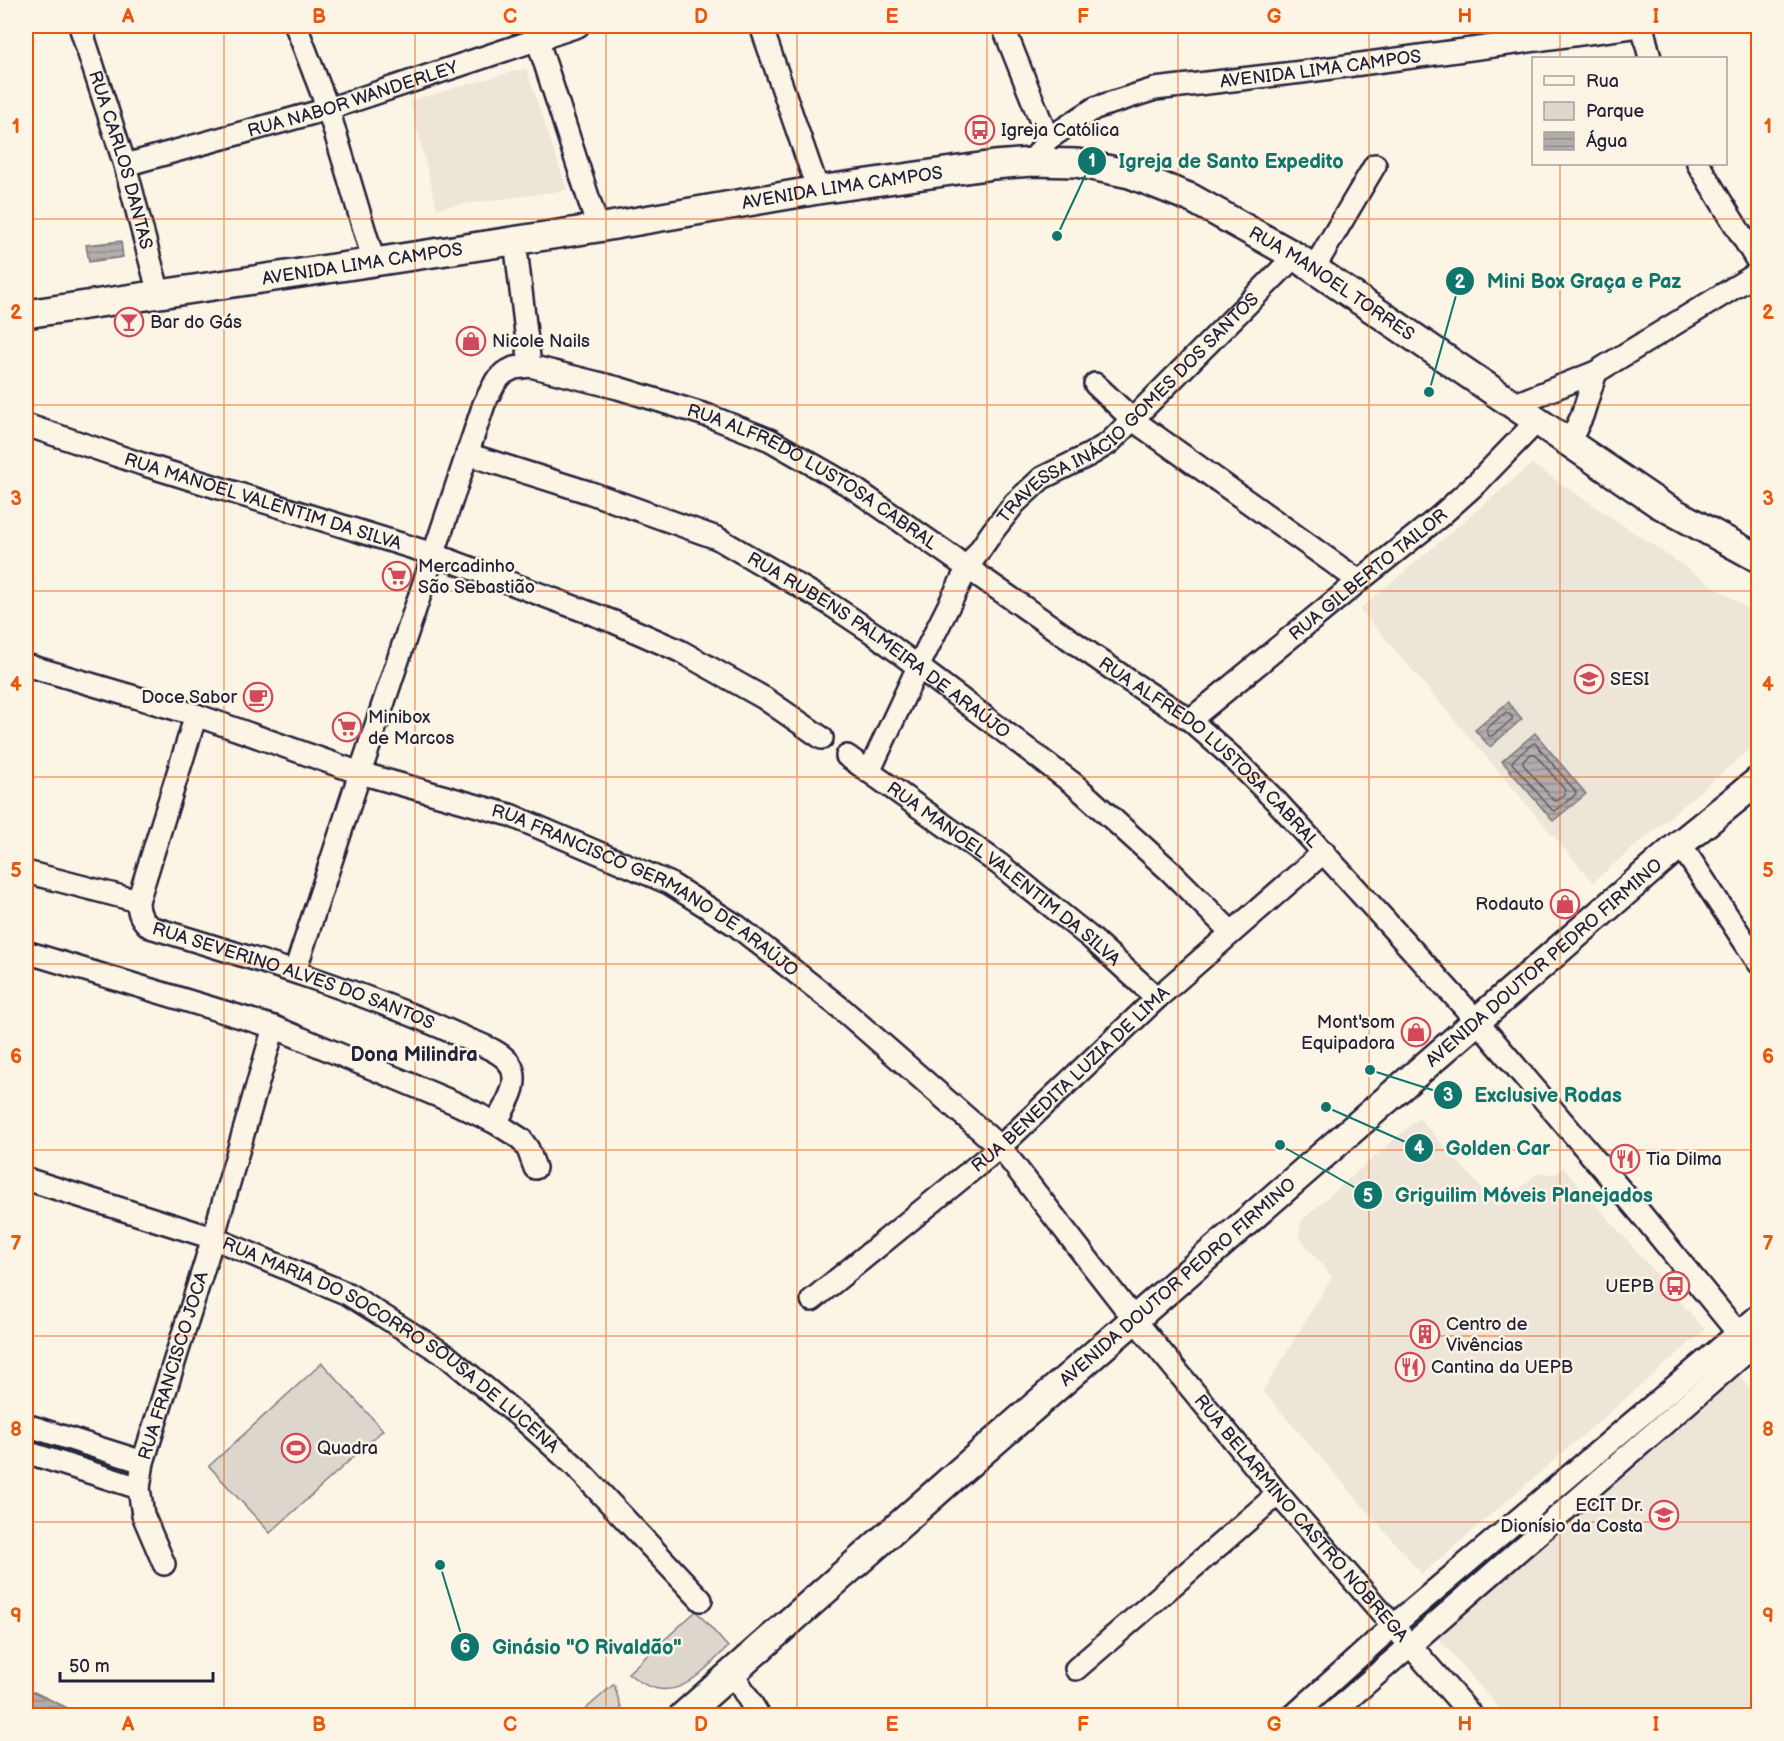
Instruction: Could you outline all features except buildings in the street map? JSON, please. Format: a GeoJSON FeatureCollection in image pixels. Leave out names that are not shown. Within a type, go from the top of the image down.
{"type":"FeatureCollection","features":[{"type":"Feature","properties":{"kind":"main road","name":"AVENIDA LIMA CAMPOS"},"geometry":{"type":"LineString","coordinates":[[26,314],[598,228],[818,190],[994,165],[1032,162]]}},
{"type":"Feature","properties":{"kind":"main road","name":"RUA MANOEL TORRES"},"geometry":{"type":"LineString","coordinates":[[1032,162],[1077,163],[1130,174],[1191,198],[1304,262],[1659,504],[1758,558]]}},
{"type":"Feature","properties":{"kind":"main road","name":"AVENIDA DOUTOR PEDRO FIRMINO"},"geometry":{"type":"LineString","coordinates":[[683,1716],[887,1535],[1680,844],[1758,781]]}},
{"type":"Feature","properties":{"kind":"street","name":"RUA CARLOS DANTAS"},"geometry":{"type":"LineString","coordinates":[[80,26],[125,165],[159,294]]}},
{"type":"Feature","properties":{"kind":"street"},"geometry":{"type":"LineString","coordinates":[[296,26],[328,109],[374,262]]}},
{"type":"Feature","properties":{"kind":"street","name":"RUA NABOR WANDERLEY"},"geometry":{"type":"LineString","coordinates":[[125,165],[328,109],[536,32],[578,26]]}},
{"type":"Feature","properties":{"kind":"street"},"geometry":{"type":"LineString","coordinates":[[761,26],[818,190]]}},
{"type":"Feature","properties":{"kind":"street"},"geometry":{"type":"LineString","coordinates":[[1003,26],[1048,140]]}},
{"type":"Feature","properties":{"kind":"street"},"geometry":{"type":"LineString","coordinates":[[1641,26],[1650,57]]}},
{"type":"Feature","properties":{"kind":"street","name":"AVENIDA LIMA CAMPOS"},"geometry":{"type":"LineString","coordinates":[[1032,162],[1048,140],[1095,108],[1155,89],[1641,26]]}},
{"type":"Feature","properties":{"kind":"street"},"geometry":{"type":"LineString","coordinates":[[536,32],[598,228]]}},
{"type":"Feature","properties":{"kind":"street","name":"TRAVESSA INÁCIO GOMES DOS SANTOS"},"geometry":{"type":"LineString","coordinates":[[869,772],[968,567],[1015,503],[1042,478],[1109,443],[1304,262],[1375,165]]}},
{"type":"Feature","properties":{"kind":"street"},"geometry":{"type":"LineString","coordinates":[[1699,165],[1758,262]]}},
{"type":"Feature","properties":{"kind":"street"},"geometry":{"type":"LineString","coordinates":[[514,240],[530,366]]}},
{"type":"Feature","properties":{"kind":"street"},"geometry":{"type":"LineString","coordinates":[[1513,405],[1596,372],[1758,273]]}},
{"type":"Feature","properties":{"kind":"street","name":"RUA ALFREDO LUSTOSA CABRAL"},"geometry":{"type":"LineString","coordinates":[[467,454],[484,404],[496,381],[504,373],[514,368],[530,366],[618,388],[709,416],[770,440],[852,487],[1128,680],[1190,720],[1234,759],[1323,852],[1477,1021],[1752,1344]]}},
{"type":"Feature","properties":{"kind":"street"},"geometry":{"type":"LineString","coordinates":[[1569,443],[1582,416],[1596,372]]}},
{"type":"Feature","properties":{"kind":"street"},"geometry":{"type":"LineString","coordinates":[[1095,384],[1133,420],[1359,581]]}},
{"type":"Feature","properties":{"kind":"street","name":"RUA GILBERTO TAILOR"},"geometry":{"type":"LineString","coordinates":[[1190,720],[1447,510],[1478,482],[1537,421]]}},
{"type":"Feature","properties":{"kind":"street","name":"RUA MANOEL VALENTIM DA SILVA"},"geometry":{"type":"LineString","coordinates":[[26,425],[142,464],[433,554],[614,622],[680,651],[764,698],[822,738]]}},
{"type":"Feature","properties":{"kind":"street"},"geometry":{"type":"LineString","coordinates":[[295,971],[467,454]]}},
{"type":"Feature","properties":{"kind":"street","name":"RUA RUBENS PALMEIRA DE ARAÚJO"},"geometry":{"type":"LineString","coordinates":[[467,454],[591,493],[717,538],[825,601],[876,635],[1075,785],[1170,871],[1231,932]]}},
{"type":"Feature","properties":{"kind":"street","name":"RUA FRANCISCO GERMANO DE ARAÚJO"},"geometry":{"type":"LineString","coordinates":[[26,665],[196,715],[360,773],[510,815],[669,883],[737,926],[842,1009],[1000,1147],[1134,1319]]}},
{"type":"Feature","properties":{"kind":"street"},"geometry":{"type":"LineString","coordinates":[[138,901],[196,715]]}},
{"type":"Feature","properties":{"kind":"street","name":"RUA MANOEL VALENTIM DA SILVA"},"geometry":{"type":"LineString","coordinates":[[846,756],[999,864],[1092,939],[1157,998]]}},
{"type":"Feature","properties":{"kind":"street"},"geometry":{"type":"LineString","coordinates":[[1680,844],[1758,962]]}},
{"type":"Feature","properties":{"kind":"street","name":"RUA BENEDITA LUZIA DE LIMA"},"geometry":{"type":"LineString","coordinates":[[812,1300],[1000,1147],[1157,998],[1323,852]]}},
{"type":"Feature","properties":{"kind":"street","name":"RUA SEVERINO ALVES DO SANTOS"},"geometry":{"type":"LineString","coordinates":[[26,872],[138,901],[138,910],[142,919],[150,927],[295,971],[442,1027],[502,1055],[510,1065],[515,1077],[514,1088],[496,1123]]}},
{"type":"Feature","properties":{"kind":"street"},"geometry":{"type":"LineString","coordinates":[[26,952],[274,1027],[455,1103],[496,1123],[521,1139],[528,1149],[535,1168]]}},
{"type":"Feature","properties":{"kind":"street","name":"RUA FRANCISCO JOCA"},"geometry":{"type":"LineString","coordinates":[[164,1564],[142,1515],[139,1488],[143,1462],[213,1238],[274,1027]]}},
{"type":"Feature","properties":{"kind":"street","name":"RUA MARIA DO SOCORRO SOUSA DE LUCENA"},"geometry":{"type":"LineString","coordinates":[[26,1179],[213,1238],[348,1294],[447,1356],[575,1466],[701,1600]]}},
{"type":"Feature","properties":{"kind":"street"},"geometry":{"type":"LineString","coordinates":[[1329,1716],[1752,1344],[1758,1316]]}},
{"type":"Feature","properties":{"kind":"street","name":"RUA BELARMINO CASTRO NÓBREGA"},"geometry":{"type":"LineString","coordinates":[[1134,1319],[1278,1494],[1395,1625],[1472,1716]]}},
{"type":"Feature","properties":{"kind":"street"},"geometry":{"type":"LineString","coordinates":[[1293,1716],[1395,1625],[1699,1368],[1752,1344]]}},
{"type":"Feature","properties":{"kind":"street"},"geometry":{"type":"LineString","coordinates":[[26,1425],[143,1462]]}},
{"type":"Feature","properties":{"kind":"street"},"geometry":{"type":"LineString","coordinates":[[26,1452],[139,1488]]}},
{"type":"Feature","properties":{"kind":"street"},"geometry":{"type":"LineString","coordinates":[[1076,1669],[1278,1494]]}},
{"type":"Feature","properties":{"kind":"street"},"geometry":{"type":"LineString","coordinates":[[732,1672],[759,1716]]}},
{"type":"Feature","properties":{"kind":"shaded area"},"geometry":{"type":"Polygon","coordinates":[[[526,68],[567,190],[437,208],[410,101],[526,68]]]}},
{"type":"Feature","properties":{"kind":"shaded area","name":"SESI"},"geometry":{"type":"Polygon","coordinates":[[[1532,464],[1758,616],[1758,742],[1593,882],[1360,609],[1532,464]]]}},
{"type":"Feature","properties":{"kind":"shaded area"},"geometry":{"type":"Polygon","coordinates":[[[1419,1118],[1498,1207],[1538,1173],[1555,1174],[1563,1167],[1705,1330],[1422,1574],[1263,1391],[1332,1277],[1299,1237],[1302,1220],[1419,1118]]]}},
{"type":"Feature","properties":{"kind":"shaded area","name":"ECIT Dr. Dionísio da Costa"},"geometry":{"type":"Polygon","coordinates":[[[1735,1370],[1758,1397],[1758,1715],[1505,1715],[1433,1632],[1735,1370]]]}},
{"type":"Feature","properties":{"kind":"green space","name":"Quadra"},"geometry":{"type":"Polygon","coordinates":[[[322,1363],[383,1430],[270,1533],[209,1466],[322,1363]]]}},
{"type":"Feature","properties":{"kind":"green space"},"geometry":{"type":"Polygon","coordinates":[[[696,1611],[728,1647],[705,1669],[682,1686],[670,1689],[657,1689],[643,1684],[628,1673],[696,1611]]]}},
{"type":"Feature","properties":{"kind":"green space"},"geometry":{"type":"Polygon","coordinates":[[[614,1684],[623,1715],[579,1715],[614,1684]]]}},
{"type":"Feature","properties":{"kind":"water"},"geometry":{"type":"Polygon","coordinates":[[[121,241],[123,257],[89,262],[86,245],[121,241]]]}},
{"type":"Feature","properties":{"kind":"water"},"geometry":{"type":"Polygon","coordinates":[[[1508,702],[1522,719],[1490,747],[1475,730],[1508,702]]]}},
{"type":"Feature","properties":{"kind":"water"},"geometry":{"type":"Polygon","coordinates":[[[1535,733],[1586,794],[1553,821],[1502,761],[1535,733]]]}},
{"type":"Feature","properties":{"kind":"water"},"geometry":{"type":"Polygon","coordinates":[[[34,1692],[68,1708],[75,1715],[26,1715],[26,1693],[34,1692]]]}},
{"type":"Feature","properties":{"kind":"place","name":"Igreja Católica"},"geometry":{"type":"Point","coordinates":[980,130]}},
{"type":"Feature","properties":{"kind":"place","name":"Igreja de Santo Expedito"},"geometry":{"type":"Point","coordinates":[1057,236]}},
{"type":"Feature","properties":{"kind":"place","name":"Bar do Gás"},"geometry":{"type":"Point","coordinates":[129,322]}},
{"type":"Feature","properties":{"kind":"place","name":"Nicole Nails"},"geometry":{"type":"Point","coordinates":[471,341]}},
{"type":"Feature","properties":{"kind":"place","name":"Mini Box Graça e Paz"},"geometry":{"type":"Point","coordinates":[1429,392]}},
{"type":"Feature","properties":{"kind":"place","name":"Mercadinho São Sebastião"},"geometry":{"type":"Point","coordinates":[397,576]}},
{"type":"Feature","properties":{"kind":"place","name":"SESI"},"geometry":{"type":"Point","coordinates":[1589,679]}},
{"type":"Feature","properties":{"kind":"place","name":"Doce Sabor"},"geometry":{"type":"Point","coordinates":[258,697]}},
{"type":"Feature","properties":{"kind":"place","name":"Minibox de Marcos"},"geometry":{"type":"Point","coordinates":[347,727]}},
{"type":"Feature","properties":{"kind":"place","name":"Rodauto"},"geometry":{"type":"Point","coordinates":[1565,904]}},
{"type":"Feature","properties":{"kind":"place","name":"Mont'som Equipadora"},"geometry":{"type":"Point","coordinates":[1416,1032]}},
{"type":"Feature","properties":{"kind":"place","name":"Exclusive Rodas"},"geometry":{"type":"Point","coordinates":[1370,1070]}},
{"type":"Feature","properties":{"kind":"place","name":"Golden Car"},"geometry":{"type":"Point","coordinates":[1326,1107]}},
{"type":"Feature","properties":{"kind":"place","name":"Griguilim Móveis Planejados"},"geometry":{"type":"Point","coordinates":[1280,1145]}},
{"type":"Feature","properties":{"kind":"place","name":"Tia Dilma"},"geometry":{"type":"Point","coordinates":[1625,1159]}},
{"type":"Feature","properties":{"kind":"place","name":"UEPB"},"geometry":{"type":"Point","coordinates":[1675,1286]}},
{"type":"Feature","properties":{"kind":"place","name":"Centro de Vivências"},"geometry":{"type":"Point","coordinates":[1425,1334]}},
{"type":"Feature","properties":{"kind":"place","name":"Cantina da UEPB"},"geometry":{"type":"Point","coordinates":[1410,1367]}},
{"type":"Feature","properties":{"kind":"place","name":"Quadra"},"geometry":{"type":"Point","coordinates":[296,1448]}},
{"type":"Feature","properties":{"kind":"place","name":"ECIT Dr. Dionísio da Costa"},"geometry":{"type":"Point","coordinates":[1664,1515]}},
{"type":"Feature","properties":{"kind":"place","name":"Ginásio \"O Rivaldão\""},"geometry":{"type":"Point","coordinates":[440,1565]}},
{"type":"Feature","properties":{"kind":"district","name":"Dona Milindra"},"geometry":{"type":"Point","coordinates":[414,1055]}}]}
